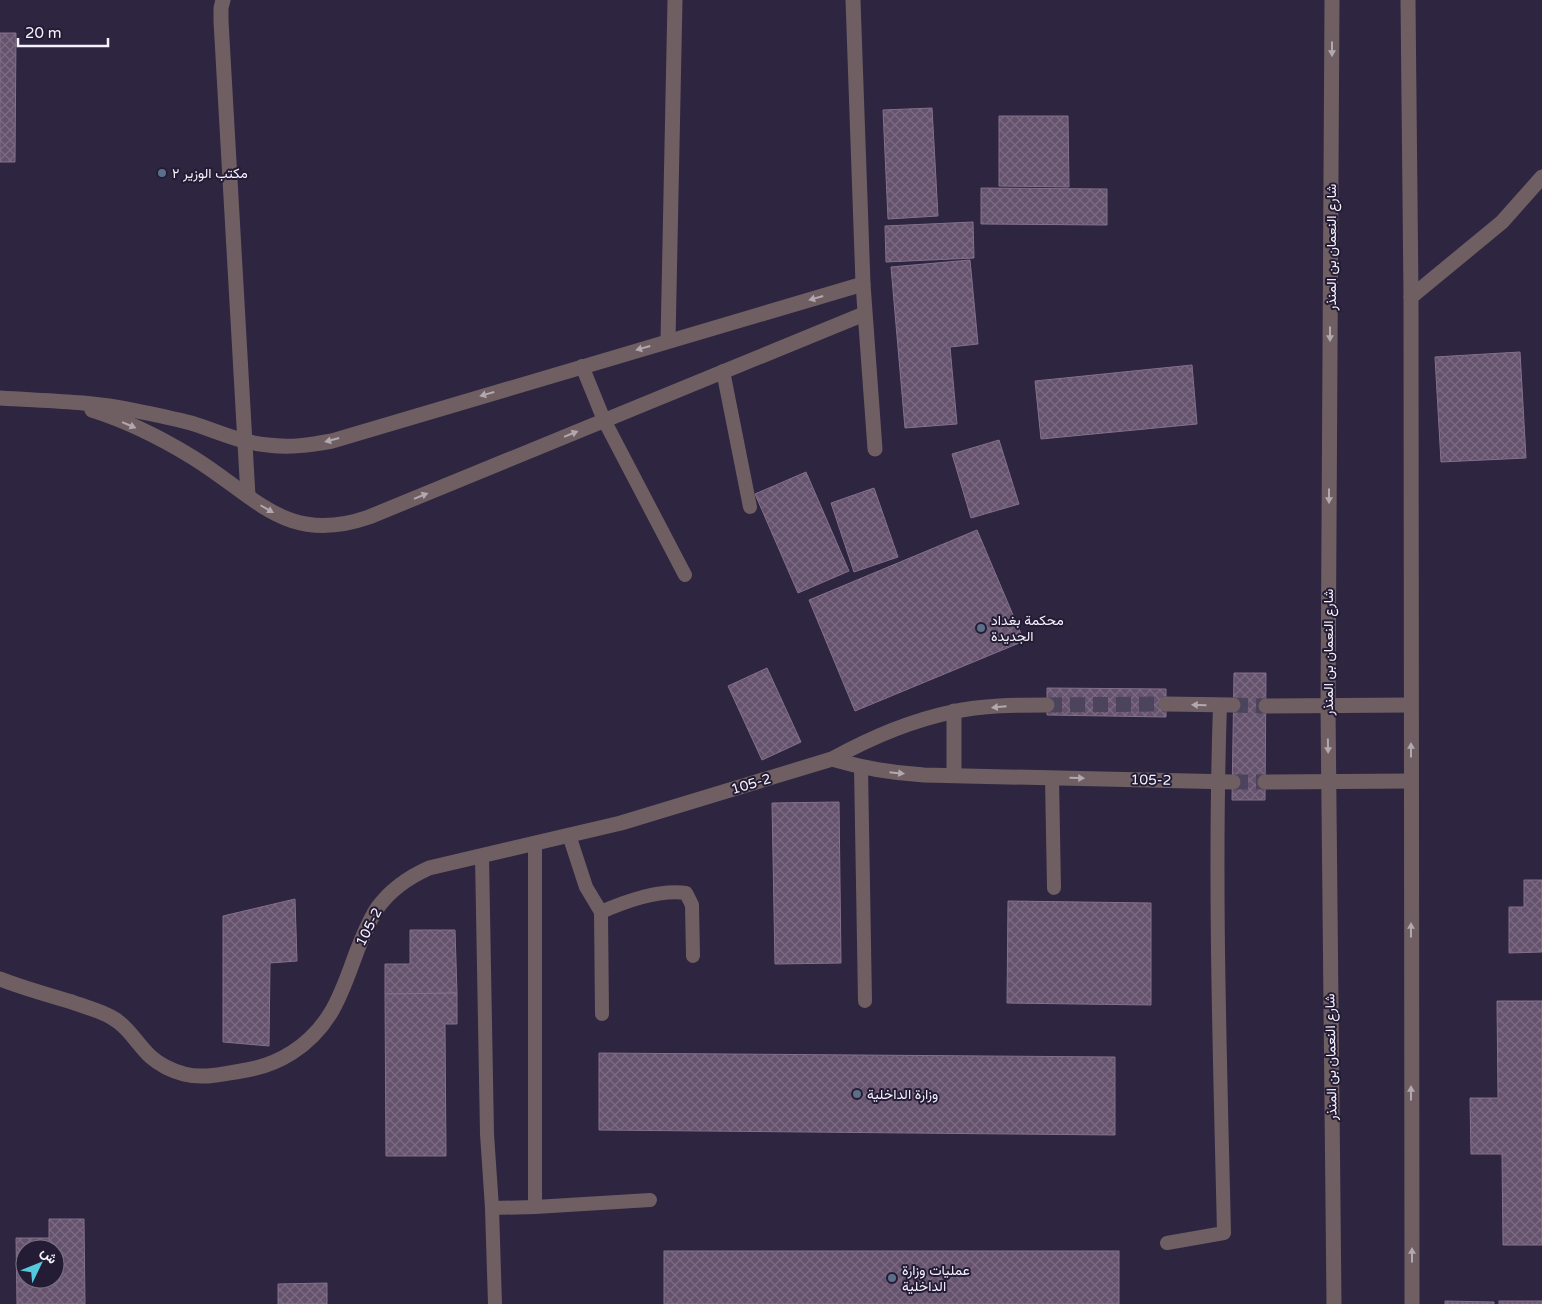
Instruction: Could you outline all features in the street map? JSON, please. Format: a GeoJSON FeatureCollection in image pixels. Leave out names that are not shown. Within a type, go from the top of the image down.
{"type":"FeatureCollection","features":[{"type":"Feature","properties":{"kind":"street"},"geometry":{"type":"LineString","coordinates":[[223,0],[221,21],[248,496]]}},
{"type":"Feature","properties":{"kind":"street"},"geometry":{"type":"LineString","coordinates":[[668,341],[675,0]]}},
{"type":"Feature","properties":{"kind":"street"},"geometry":{"type":"LineString","coordinates":[[853,0],[864,314],[875,449]]}},
{"type":"Feature","properties":{"kind":"street","name":"شارع النعمان بن المنذر"},"geometry":{"type":"LineString","coordinates":[[1332,0],[1328,706],[1334,1304]]}},
{"type":"Feature","properties":{"kind":"street"},"geometry":{"type":"LineString","coordinates":[[1408,0],[1411,297],[1412,1304]]}},
{"type":"Feature","properties":{"kind":"street"},"geometry":{"type":"LineString","coordinates":[[1411,297],[1502,222],[1542,177]]}},
{"type":"Feature","properties":{"kind":"street"},"geometry":{"type":"LineString","coordinates":[[0,398],[67,402],[129,409],[190,423],[245,441],[267,445],[310,445],[332,441],[863,284]]}},
{"type":"Feature","properties":{"kind":"street"},"geometry":{"type":"LineString","coordinates":[[67,402],[100,412],[162,440],[192,457],[263,508],[279,516],[315,526],[334,526],[370,517],[864,314]]}},
{"type":"Feature","properties":{"kind":"street"},"geometry":{"type":"LineString","coordinates":[[1166,704],[1227,705]]}},
{"type":"Feature","properties":{"kind":"street","name":"105-2"},"geometry":{"type":"LineString","coordinates":[[0,978],[96,1009],[112,1017],[126,1028],[150,1057],[166,1067],[184,1074],[203,1076],[246,1071],[272,1064],[295,1052],[315,1035],[331,1013],[367,926],[378,907],[392,891],[409,877],[429,868],[621,823],[832,759],[860,743],[922,719],[954,711],[1016,705],[1047,705]]}},
{"type":"Feature","properties":{"kind":"street"},"geometry":{"type":"LineString","coordinates":[[1266,706],[1411,705]]}},
{"type":"Feature","properties":{"kind":"street"},"geometry":{"type":"LineString","coordinates":[[954,711],[954,775]]}},
{"type":"Feature","properties":{"kind":"street","name":"105-2"},"geometry":{"type":"LineString","coordinates":[[832,759],[862,768],[892,773],[924,775],[1233,782]]}},
{"type":"Feature","properties":{"kind":"street"},"geometry":{"type":"LineString","coordinates":[[1265,782],[1410,781]]}},
{"type":"Feature","properties":{"kind":"lane"},"geometry":{"type":"LineString","coordinates":[[582,366],[604,420],[686,575]]}},
{"type":"Feature","properties":{"kind":"lane"},"geometry":{"type":"LineString","coordinates":[[723,372],[750,507]]}},
{"type":"Feature","properties":{"kind":"lane"},"geometry":{"type":"LineString","coordinates":[[1167,1243],[1224,1233],[1218,989],[1217,782],[1227,705]]}},
{"type":"Feature","properties":{"kind":"lane"},"geometry":{"type":"LineString","coordinates":[[862,768],[865,1000]]}},
{"type":"Feature","properties":{"kind":"lane"},"geometry":{"type":"LineString","coordinates":[[1052,778],[1054,888]]}},
{"type":"Feature","properties":{"kind":"lane"},"geometry":{"type":"LineString","coordinates":[[569,835],[586,887],[601,912],[602,1014]]}},
{"type":"Feature","properties":{"kind":"lane"},"geometry":{"type":"LineString","coordinates":[[535,843],[536,1207]]}},
{"type":"Feature","properties":{"kind":"lane"},"geometry":{"type":"LineString","coordinates":[[482,856],[487,1134],[492,1208],[495,1304]]}},
{"type":"Feature","properties":{"kind":"lane"},"geometry":{"type":"LineString","coordinates":[[601,912],[626,901],[674,891],[686,893],[692,904],[693,956]]}},
{"type":"Feature","properties":{"kind":"lane"},"geometry":{"type":"LineString","coordinates":[[492,1208],[650,1200]]}},
{"type":"Feature","properties":{"kind":"building"},"geometry":{"type":"Polygon","coordinates":[[[0,33],[16,33],[15,162],[0,162],[0,33]]]}},
{"type":"Feature","properties":{"kind":"building"},"geometry":{"type":"Polygon","coordinates":[[[932,108],[938,216],[888,219],[883,110],[932,108]]]}},
{"type":"Feature","properties":{"kind":"building"},"geometry":{"type":"Polygon","coordinates":[[[999,116],[1068,116],[1069,187],[999,186],[999,116]]]}},
{"type":"Feature","properties":{"kind":"building"},"geometry":{"type":"Polygon","coordinates":[[[981,188],[1107,189],[1107,225],[981,224],[981,188]]]}},
{"type":"Feature","properties":{"kind":"building"},"geometry":{"type":"Polygon","coordinates":[[[973,222],[974,258],[886,262],[885,226],[973,222]]]}},
{"type":"Feature","properties":{"kind":"building"},"geometry":{"type":"Polygon","coordinates":[[[970,260],[978,344],[950,347],[957,424],[905,428],[891,267],[970,260]]]}},
{"type":"Feature","properties":{"kind":"building"},"geometry":{"type":"Polygon","coordinates":[[[1520,352],[1526,458],[1441,462],[1435,357],[1520,352]]]}},
{"type":"Feature","properties":{"kind":"building"},"geometry":{"type":"Polygon","coordinates":[[[1192,365],[1197,424],[1041,439],[1035,381],[1192,365]]]}},
{"type":"Feature","properties":{"kind":"building"},"geometry":{"type":"Polygon","coordinates":[[[999,440],[1019,504],[971,518],[952,454],[999,440]]]}},
{"type":"Feature","properties":{"kind":"building"},"geometry":{"type":"Polygon","coordinates":[[[806,472],[849,571],[798,593],[755,494],[806,472]]]}},
{"type":"Feature","properties":{"kind":"building"},"geometry":{"type":"Polygon","coordinates":[[[874,488],[898,557],[854,572],[831,503],[874,488]]]}},
{"type":"Feature","properties":{"kind":"building"},"geometry":{"type":"Polygon","coordinates":[[[977,530],[1024,641],[855,711],[809,600],[977,530]]]}},
{"type":"Feature","properties":{"kind":"building"},"geometry":{"type":"Polygon","coordinates":[[[767,668],[801,742],[762,760],[728,686],[767,668]]]}},
{"type":"Feature","properties":{"kind":"building"},"geometry":{"type":"Polygon","coordinates":[[[1234,673],[1266,673],[1265,800],[1232,800],[1234,673]]]}},
{"type":"Feature","properties":{"kind":"building"},"geometry":{"type":"Polygon","coordinates":[[[1047,688],[1166,689],[1166,717],[1047,715],[1047,688]]]}},
{"type":"Feature","properties":{"kind":"building"},"geometry":{"type":"Polygon","coordinates":[[[839,802],[841,963],[775,964],[772,803],[839,802]]]}},
{"type":"Feature","properties":{"kind":"building"},"geometry":{"type":"Polygon","coordinates":[[[1524,880],[1542,880],[1542,952],[1509,953],[1509,907],[1524,907],[1524,880]]]}},
{"type":"Feature","properties":{"kind":"building"},"geometry":{"type":"Polygon","coordinates":[[[295,899],[297,961],[270,963],[269,1046],[223,1042],[223,916],[295,899]]]}},
{"type":"Feature","properties":{"kind":"building"},"geometry":{"type":"Polygon","coordinates":[[[1008,901],[1151,903],[1151,1005],[1007,1003],[1008,901]]]}},
{"type":"Feature","properties":{"kind":"building"},"geometry":{"type":"Polygon","coordinates":[[[410,930],[455,930],[457,993],[385,994],[385,964],[410,964],[410,930]]]}},
{"type":"Feature","properties":{"kind":"building"},"geometry":{"type":"Polygon","coordinates":[[[457,993],[457,1024],[445,1024],[446,1156],[386,1156],[385,994],[457,993]]]}},
{"type":"Feature","properties":{"kind":"building"},"geometry":{"type":"Polygon","coordinates":[[[1497,1001],[1542,1001],[1542,1245],[1503,1245],[1502,1154],[1471,1154],[1470,1098],[1498,1098],[1497,1001]]]}},
{"type":"Feature","properties":{"kind":"building","name":"وزارة الداخلية"},"geometry":{"type":"Polygon","coordinates":[[[599,1053],[1115,1057],[1115,1135],[599,1130],[599,1053]]]}},
{"type":"Feature","properties":{"kind":"building"},"geometry":{"type":"Polygon","coordinates":[[[49,1219],[84,1219],[85,1304],[17,1304],[17,1289],[65,1289],[65,1239],[16,1238],[49,1238],[49,1219]]]}},
{"type":"Feature","properties":{"kind":"building","name":"عمليات وزارة الداخلية"},"geometry":{"type":"Polygon","coordinates":[[[664,1251],[1119,1251],[1119,1304],[664,1304],[664,1251]]]}},
{"type":"Feature","properties":{"kind":"building"},"geometry":{"type":"Polygon","coordinates":[[[327,1283],[327,1304],[278,1304],[278,1284],[327,1283]]]}},
{"type":"Feature","properties":{"kind":"building"},"geometry":{"type":"Polygon","coordinates":[[[1445,1301],[1494,1302],[1494,1304],[1445,1304],[1445,1301]]]}},
{"type":"Feature","properties":{"kind":"building"},"geometry":{"type":"Polygon","coordinates":[[[1499,1301],[1542,1301],[1542,1304],[1499,1304],[1499,1301]]]}},
{"type":"Feature","properties":{"kind":"tunnel"},"geometry":{"type":"LineString","coordinates":[[1047,705],[1166,704]]}},
{"type":"Feature","properties":{"kind":"tunnel"},"geometry":{"type":"LineString","coordinates":[[1233,705],[1266,706]]}},
{"type":"Feature","properties":{"kind":"tunnel"},"geometry":{"type":"LineString","coordinates":[[1233,782],[1265,782]]}},
{"type":"Feature","properties":{"kind":"place","name":"مكتب الوزير ٢"},"geometry":{"type":"Point","coordinates":[162,173]}},
{"type":"Feature","properties":{"kind":"place","name":"محكمة بغداد الجديدة"},"geometry":{"type":"Point","coordinates":[981,628]}},
{"type":"Feature","properties":{"kind":"place","name":"وزارة الداخلية"},"geometry":{"type":"Point","coordinates":[857,1094]}},
{"type":"Feature","properties":{"kind":"place","name":"عمليات وزارة الداخلية"},"geometry":{"type":"Point","coordinates":[892,1278]}}]}
